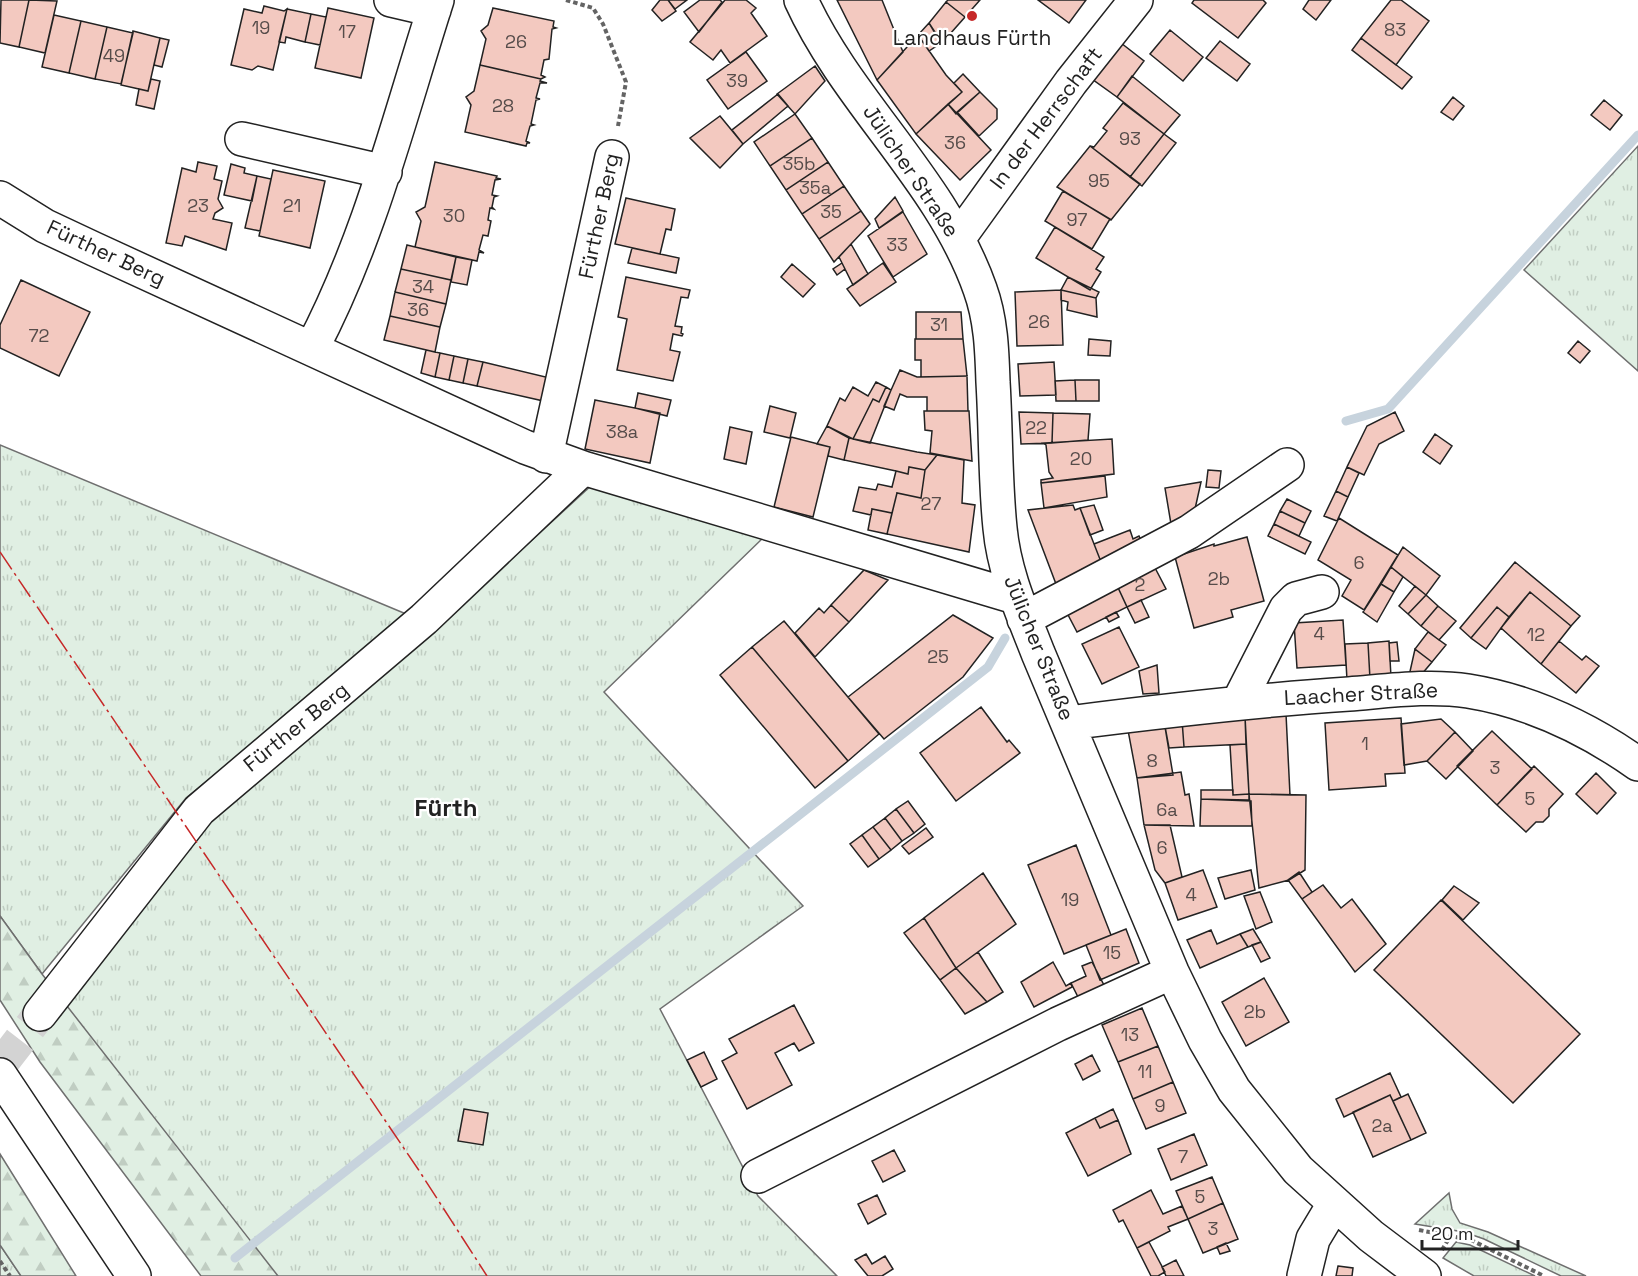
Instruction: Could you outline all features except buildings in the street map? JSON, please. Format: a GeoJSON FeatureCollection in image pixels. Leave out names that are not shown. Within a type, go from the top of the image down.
{"type":"FeatureCollection","features":[{"type":"Feature","properties":{"kind":"street"},"geometry":{"type":"LineString","coordinates":[[312,348],[354,258],[385,172],[435,5],[391,0]]}},
{"type":"Feature","properties":{"kind":"street","name":"Jülicher Straße"},"geometry":{"type":"LineString","coordinates":[[801,0],[843,73],[958,239],[980,290],[988,315],[991,342],[1000,530],[1020,608],[1172,972],[1205,1040],[1234,1090],[1281,1151],[1340,1208],[1402,1261],[1424,1276]]}},
{"type":"Feature","properties":{"kind":"street","name":"In der Herrschaft"},"geometry":{"type":"LineString","coordinates":[[958,239],[1071,82],[1136,0]]}},
{"type":"Feature","properties":{"kind":"street"},"geometry":{"type":"LineString","coordinates":[[242,139],[385,172]]}},
{"type":"Feature","properties":{"kind":"street","name":"Fürther Berg"},"geometry":{"type":"LineString","coordinates":[[546,456],[612,156]]}},
{"type":"Feature","properties":{"kind":"street","name":"Fürther Berg"},"geometry":{"type":"LineString","coordinates":[[0,198],[29,217],[546,456],[1020,608]]}},
{"type":"Feature","properties":{"kind":"street"},"geometry":{"type":"LineString","coordinates":[[1020,608],[1189,532],[1287,465]]}},
{"type":"Feature","properties":{"kind":"street","name":"Fürther Berg"},"geometry":{"type":"LineString","coordinates":[[40,1014],[199,810],[424,619],[583,468]]}},
{"type":"Feature","properties":{"kind":"street"},"geometry":{"type":"LineString","coordinates":[[1239,701],[1286,609],[1296,599],[1322,592]]}},
{"type":"Feature","properties":{"kind":"street","name":"Laacher Straße"},"geometry":{"type":"LineString","coordinates":[[1068,723],[1239,701],[1432,688],[1465,690],[1508,699],[1560,718],[1606,742],[1638,764]]}},
{"type":"Feature","properties":{"kind":"street"},"geometry":{"type":"LineString","coordinates":[[758,1176],[1058,1024],[1172,972]]}},
{"type":"Feature","properties":{"kind":"street"},"geometry":{"type":"LineString","coordinates":[[0,1075],[135,1276]]}},
{"type":"Feature","properties":{"kind":"street"},"geometry":{"type":"LineString","coordinates":[[1304,1276],[1311,1245],[1340,1208]]}},
{"type":"Feature","properties":{"kind":"path","name":"Fürther Berg"},"geometry":{"type":"LineString","coordinates":[[566,0],[591,7],[597,12],[625,78],[625,94],[612,156]]}},
{"type":"Feature","properties":{"kind":"path"},"geometry":{"type":"LineString","coordinates":[[1411,1227],[1471,1240],[1544,1276]]}},
{"type":"Feature","properties":{"kind":"path"},"geometry":{"type":"LineString","coordinates":[[0,1261],[10,1276]]}},
{"type":"Feature","properties":{"kind":"green space"},"geometry":{"type":"Polygon","coordinates":[[[1638,146],[1638,371],[1524,270],[1638,146]]]}},
{"type":"Feature","properties":{"kind":"green space"},"geometry":{"type":"Polygon","coordinates":[[[0,445],[411,616],[186,798],[42,974],[0,916],[0,445]]]}},
{"type":"Feature","properties":{"kind":"green space"},"geometry":{"type":"Polygon","coordinates":[[[594,483],[766,535],[604,692],[803,906],[660,1009],[758,1196],[837,1276],[277,1276],[66,1006],[224,801],[470,597],[594,483]]]}},
{"type":"Feature","properties":{"kind":"green space"},"geometry":{"type":"Polygon","coordinates":[[[0,916],[42,974],[278,1276],[201,1276],[40,1062],[0,1000],[0,916]]]}},
{"type":"Feature","properties":{"kind":"green space"},"geometry":{"type":"Polygon","coordinates":[[[0,1154],[76,1276],[21,1276],[0,1245],[0,1154]]]}},
{"type":"Feature","properties":{"kind":"green space"},"geometry":{"type":"Polygon","coordinates":[[[1449,1193],[1452,1209],[1460,1223],[1488,1232],[1586,1276],[1561,1276],[1484,1239],[1464,1232],[1415,1224],[1449,1193]]]}},
{"type":"Feature","properties":{"kind":"green space"},"geometry":{"type":"Polygon","coordinates":[[[1456,1242],[1470,1245],[1535,1276],[1474,1276],[1443,1258],[1456,1242]]]}},
{"type":"Feature","properties":{"kind":"green space"},"geometry":{"type":"Polygon","coordinates":[[[0,1245],[21,1276],[0,1276],[0,1245]]]}},
{"type":"Feature","properties":{"kind":"waterway"},"geometry":{"type":"LineString","coordinates":[[1346,421],[1388,409],[1638,135]]}},
{"type":"Feature","properties":{"kind":"waterway"},"geometry":{"type":"LineString","coordinates":[[235,1258],[988,667],[1005,638]]}},
{"type":"Feature","properties":{"kind":"tunnel"},"geometry":{"type":"LineString","coordinates":[[0,1066],[40,1014]]}},
{"type":"Feature","properties":{"kind":"power"},"geometry":{"type":"LineString","coordinates":[[0,552],[418,1169],[487,1276]]}},
{"type":"Feature","properties":{"kind":"place","name":"Landhaus Fürth"},"geometry":{"type":"Point","coordinates":[972,16]}},
{"type":"Feature","properties":{"kind":"district","name":"Fürth"},"geometry":{"type":"Point","coordinates":[446,808]}}]}
